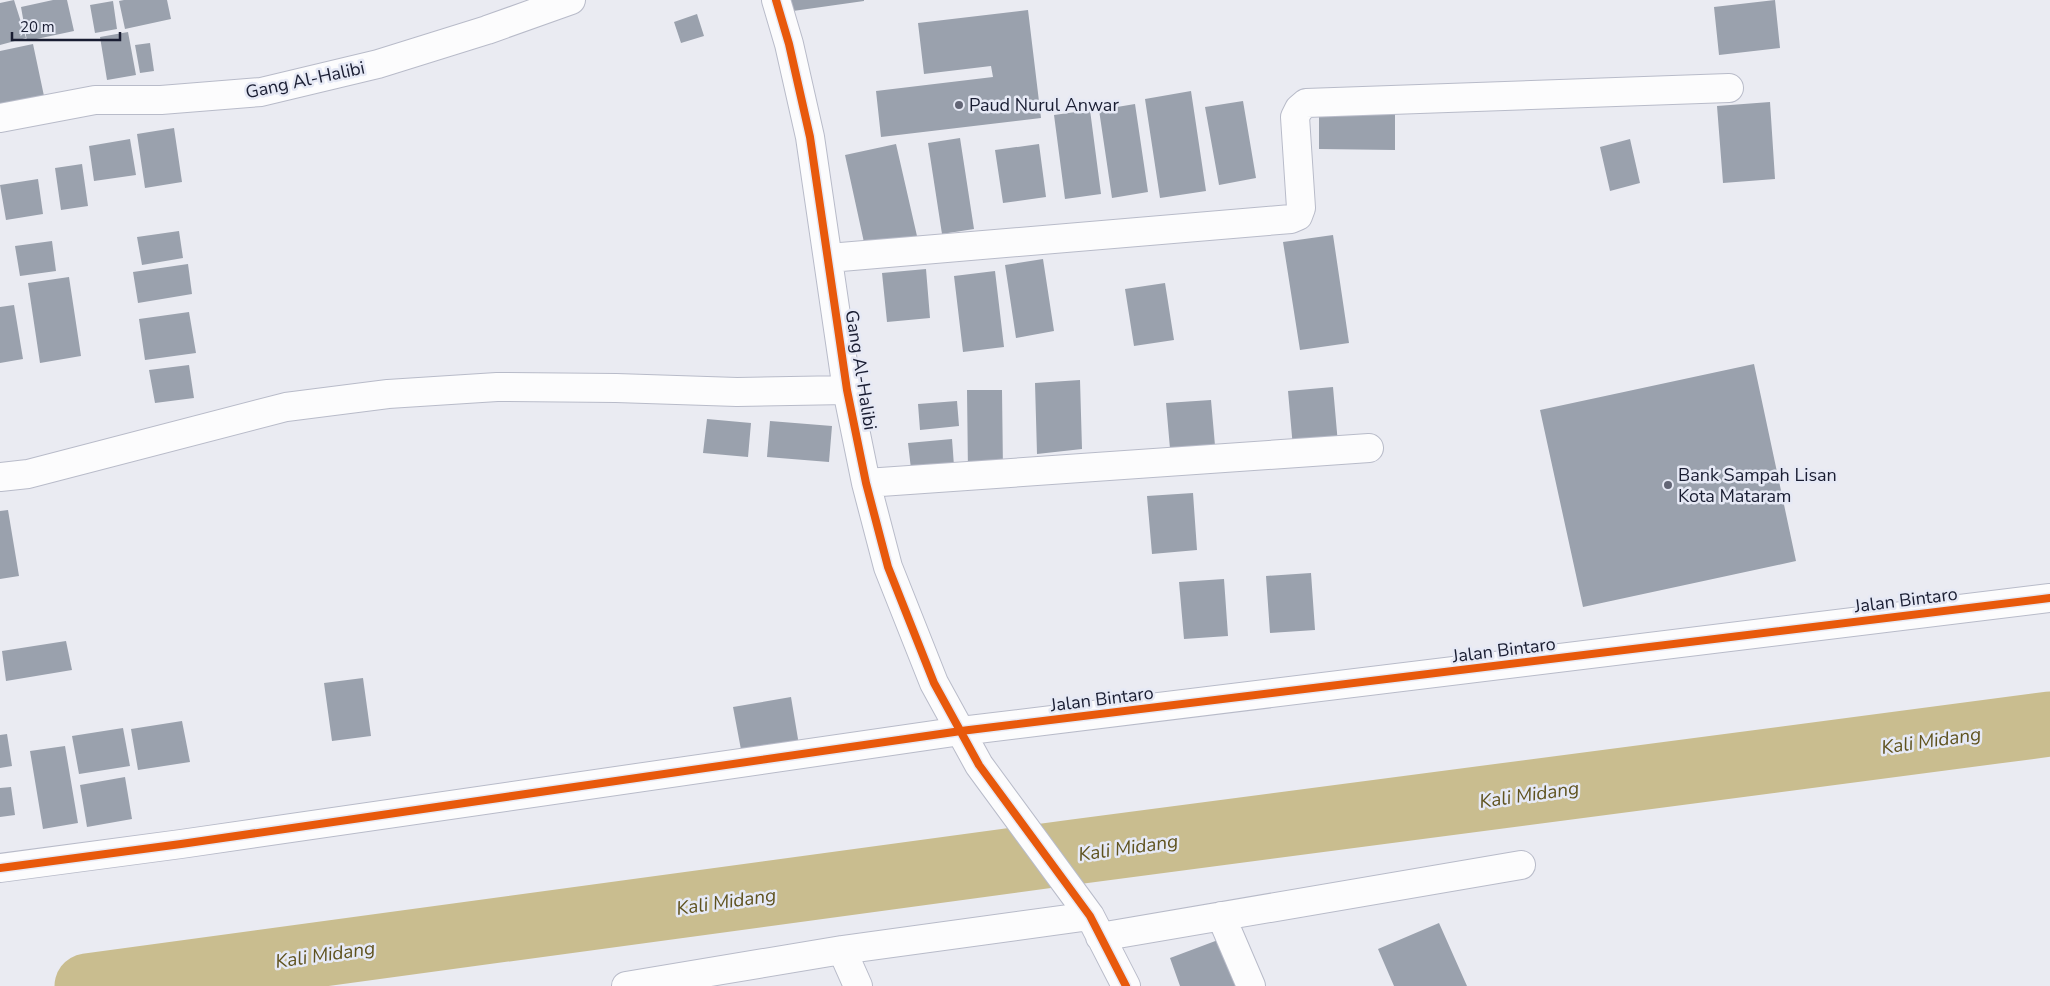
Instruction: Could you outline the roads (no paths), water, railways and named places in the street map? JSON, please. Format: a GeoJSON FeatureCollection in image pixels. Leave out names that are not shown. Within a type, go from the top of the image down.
{"type":"FeatureCollection","features":[{"type":"Feature","properties":{"kind":"street","name":"Gang Al-Halibi"},"geometry":{"type":"LineString","coordinates":[[0,118],[95,100],[161,100],[261,92],[378,64],[486,30],[572,0]]}},
{"type":"Feature","properties":{"kind":"street","name":"Gang Al-Halibi"},"geometry":{"type":"LineString","coordinates":[[776,0],[789,44],[810,136],[847,390],[866,483],[888,567],[910,627],[934,683],[980,765],[1088,917],[1126,986]]}},
{"type":"Feature","properties":{"kind":"street"},"geometry":{"type":"LineString","coordinates":[[829,258],[1294,218],[1301,208],[1295,117],[1299,109],[1306,103],[1729,88]]}},
{"type":"Feature","properties":{"kind":"street"},"geometry":{"type":"LineString","coordinates":[[0,477],[28,474],[286,407],[388,394],[497,388],[616,388],[737,392],[847,390]]}},
{"type":"Feature","properties":{"kind":"street"},"geometry":{"type":"LineString","coordinates":[[866,483],[1369,448]]}},
{"type":"Feature","properties":{"kind":"street","name":"Jalan Bintaro"},"geometry":{"type":"LineString","coordinates":[[0,868],[181,844],[961,731],[2050,598]]}},
{"type":"Feature","properties":{"kind":"street"},"geometry":{"type":"LineString","coordinates":[[626,986],[842,950],[1088,917],[1221,916],[1521,865]]}},
{"type":"Feature","properties":{"kind":"street"},"geometry":{"type":"LineString","coordinates":[[1221,916],[1251,986]]}},
{"type":"Feature","properties":{"kind":"street"},"geometry":{"type":"LineString","coordinates":[[842,950],[858,986]]}},
{"type":"Feature","properties":{"kind":"waterway","name":"Kali Midang"},"geometry":{"type":"LineString","coordinates":[[87,986],[1074,852],[2050,724]]}},
{"type":"Feature","properties":{"kind":"place","name":"Paud Nurul Anwar"},"geometry":{"type":"Point","coordinates":[959,105]}},
{"type":"Feature","properties":{"kind":"place","name":"Bank Sampah Lisan Kota Mataram"},"geometry":{"type":"Point","coordinates":[1668,485]}}]}
